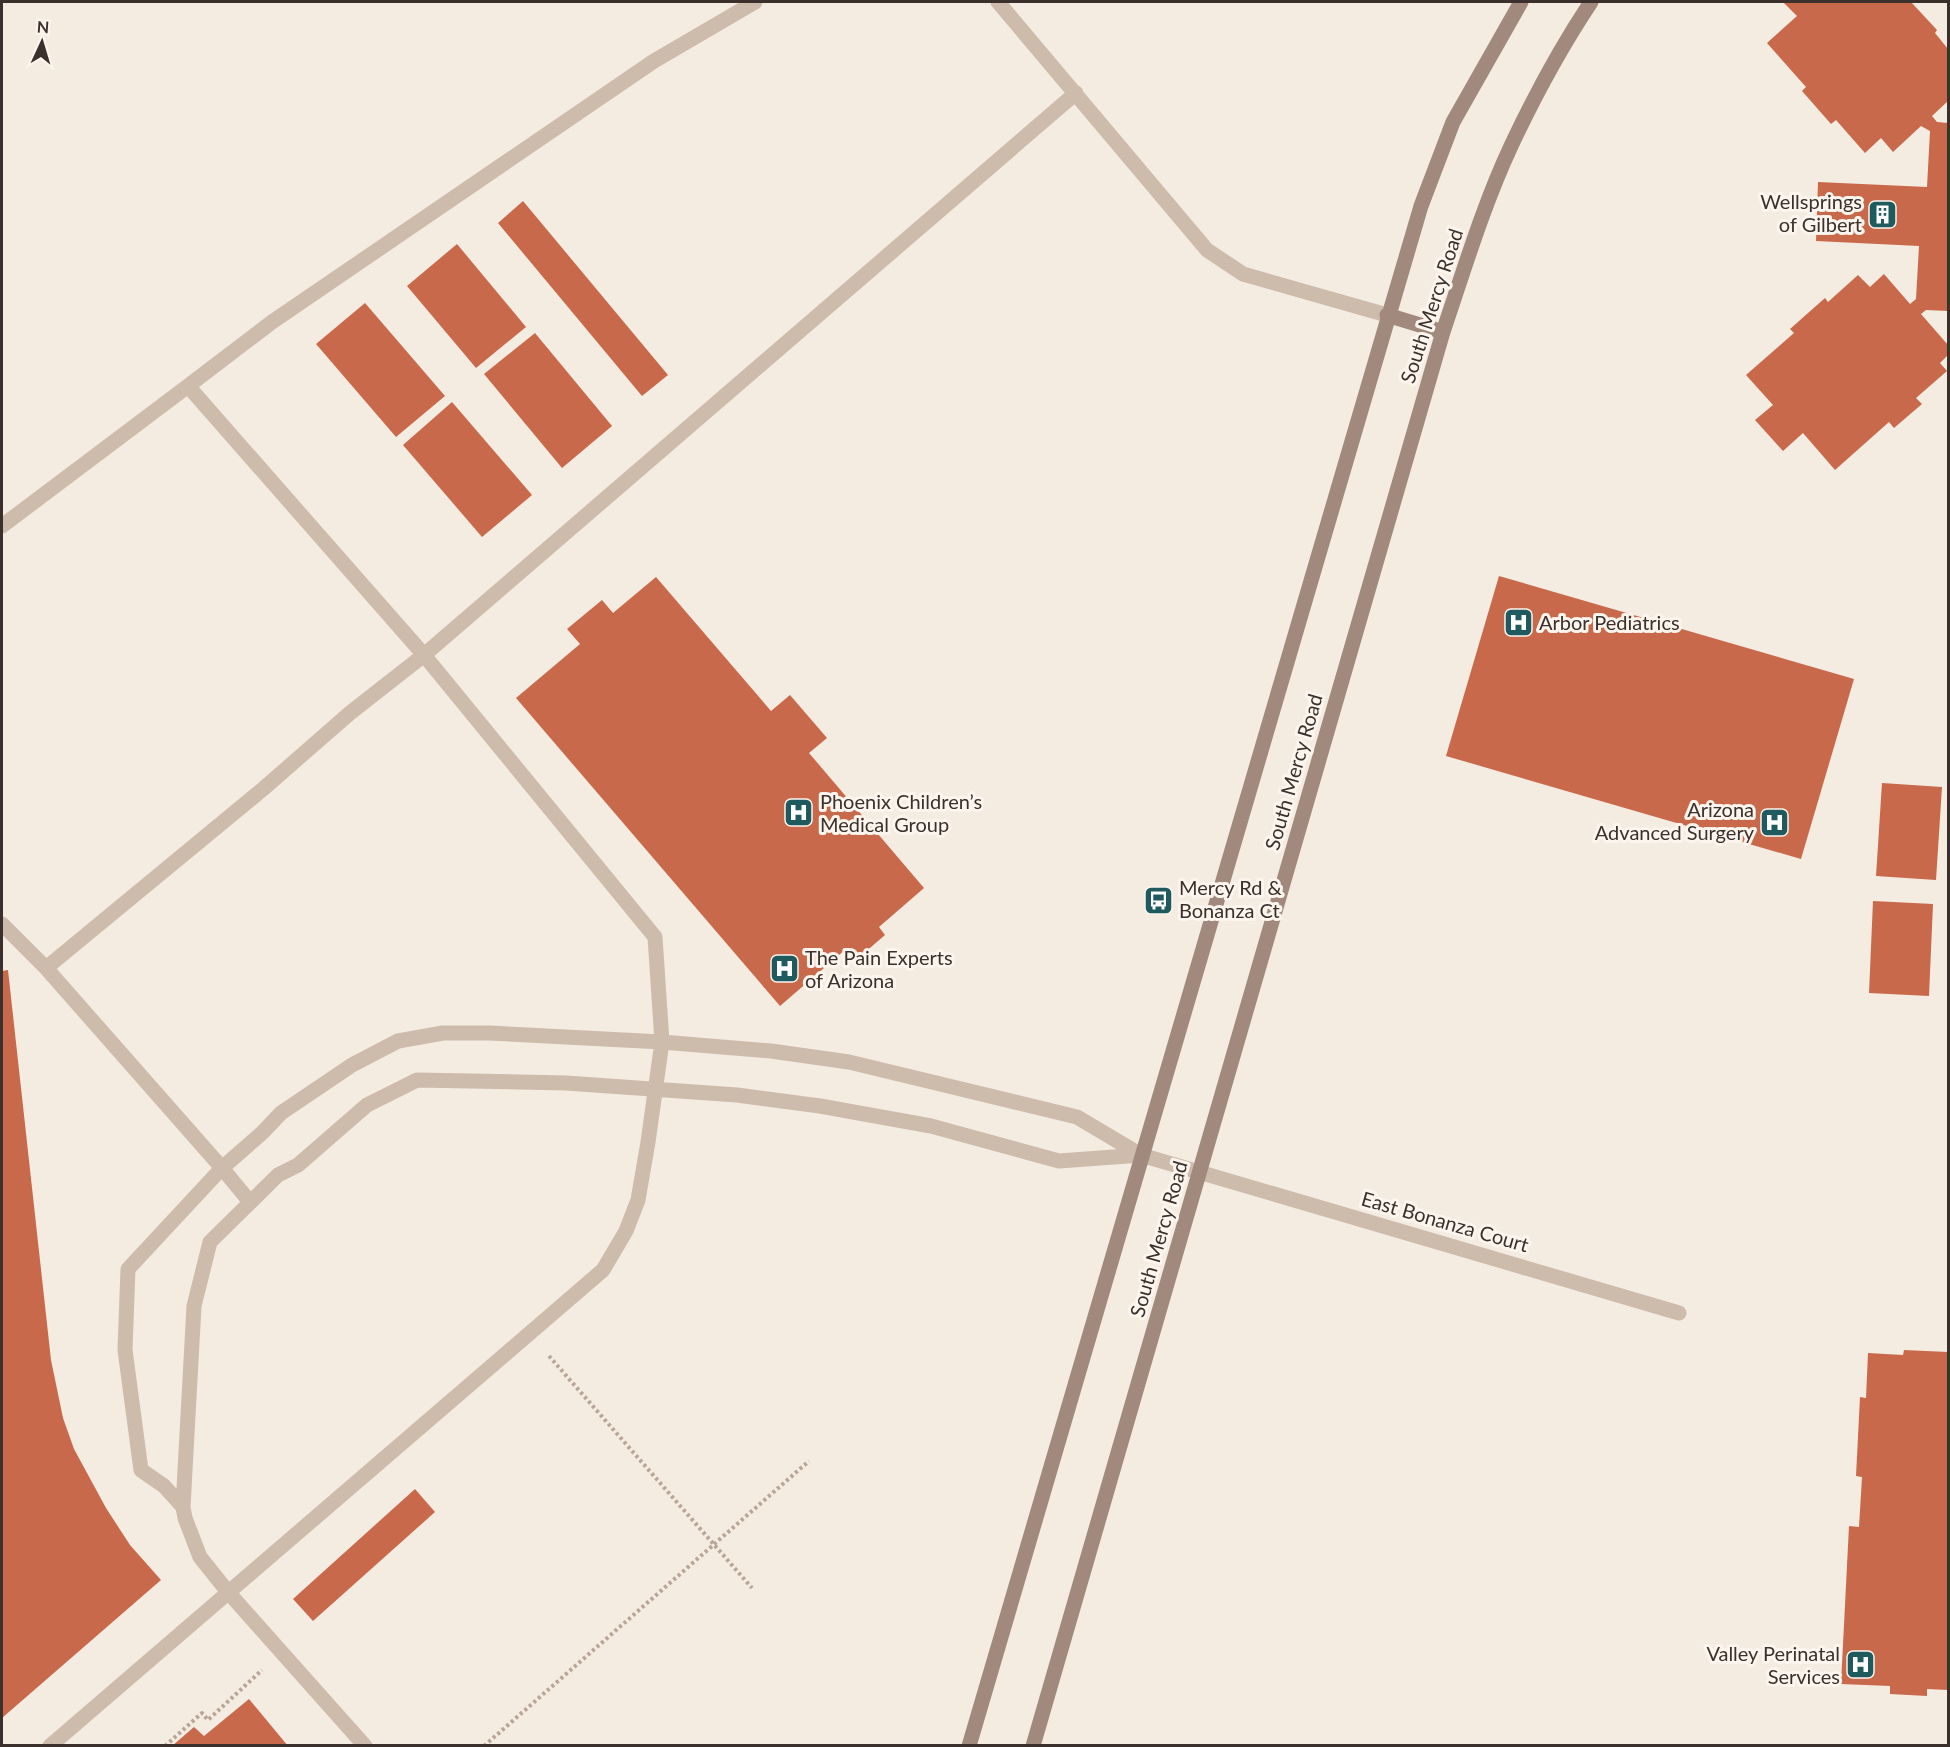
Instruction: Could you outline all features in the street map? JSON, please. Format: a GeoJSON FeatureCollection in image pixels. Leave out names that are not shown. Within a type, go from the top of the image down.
{"type":"FeatureCollection","features":[{"type":"Feature","properties":{"kind":"main road","name":"South Mercy Road"},"geometry":{"type":"LineString","coordinates":[[969,1746],[1420,206],[1453,122],[1521,2]]}},
{"type":"Feature","properties":{"kind":"main road","name":"South Mercy Road"},"geometry":{"type":"LineString","coordinates":[[1033,1746],[1443,332],[1476,233],[1510,147],[1571,31],[1591,2]]}},
{"type":"Feature","properties":{"kind":"main road"},"geometry":{"type":"LineString","coordinates":[[1388,315],[1443,332]]}},
{"type":"Feature","properties":{"kind":"street"},"geometry":{"type":"LineString","coordinates":[[2,526],[281,316],[654,61],[755,2]]}},
{"type":"Feature","properties":{"kind":"street"},"geometry":{"type":"LineString","coordinates":[[998,2],[1206,250],[1243,274],[1388,315]]}},
{"type":"Feature","properties":{"kind":"street"},"geometry":{"type":"LineString","coordinates":[[46,969],[263,789],[350,713],[424,655],[1076,93]]}},
{"type":"Feature","properties":{"kind":"street"},"geometry":{"type":"LineString","coordinates":[[50,1746],[603,1270],[626,1231],[638,1200],[662,1042],[655,938],[424,655],[188,386]]}},
{"type":"Feature","properties":{"kind":"street"},"geometry":{"type":"LineString","coordinates":[[2,924],[46,969],[250,1202]]}},
{"type":"Feature","properties":{"kind":"street"},"geometry":{"type":"LineString","coordinates":[[183,1507],[164,1486],[141,1470],[125,1350],[128,1269],[222,1168],[282,1113],[352,1065],[398,1041],[443,1033],[662,1042],[771,1051],[849,1062],[1077,1117],[1141,1155]]}},
{"type":"Feature","properties":{"kind":"street"},"geometry":{"type":"LineString","coordinates":[[365,1746],[228,1592],[200,1557],[183,1507],[194,1306],[210,1242],[278,1175],[298,1165],[367,1105],[417,1080],[566,1083],[737,1095],[863,1114],[931,1126],[1059,1161],[1141,1155]]}},
{"type":"Feature","properties":{"kind":"street","name":"East Bonanza Court"},"geometry":{"type":"LineString","coordinates":[[1141,1155],[1679,1313]]}},
{"type":"Feature","properties":{"kind":"path"},"geometry":{"type":"LineString","coordinates":[[549,1356],[752,1588]]}},
{"type":"Feature","properties":{"kind":"path"},"geometry":{"type":"LineString","coordinates":[[484,1746],[809,1461]]}},
{"type":"Feature","properties":{"kind":"path"},"geometry":{"type":"LineString","coordinates":[[165,1746],[202,1713],[208,1720],[282,1652]]}},
{"type":"Feature","properties":{"kind":"building","name":"Wellsprings of Gilbert"},"geometry":{"type":"Polygon","coordinates":[[[1783,2],[1911,2],[1937,30],[1935,33],[1948,49],[1948,101],[1932,116],[1937,122],[1948,123],[1948,311],[1926,310],[1921,314],[1948,345],[1948,355],[1940,363],[1947,371],[1916,398],[1922,404],[1894,428],[1889,422],[1835,470],[1803,433],[1783,451],[1755,420],[1773,405],[1746,375],[1794,333],[1790,329],[1825,298],[1828,302],[1858,275],[1870,287],[1884,274],[1910,304],[1916,299],[1919,246],[1816,241],[1818,182],[1927,187],[1930,131],[1921,126],[1893,152],[1881,138],[1865,153],[1836,120],[1831,124],[1802,91],[1806,87],[1767,43],[1797,16],[1783,2]]]}},
{"type":"Feature","properties":{"kind":"building"},"geometry":{"type":"Polygon","coordinates":[[[523,201],[668,375],[642,396],[498,223],[523,201]]]}},
{"type":"Feature","properties":{"kind":"building"},"geometry":{"type":"Polygon","coordinates":[[[457,244],[526,327],[476,368],[407,286],[457,244]]]}},
{"type":"Feature","properties":{"kind":"building"},"geometry":{"type":"Polygon","coordinates":[[[365,303],[445,396],[396,437],[316,344],[365,303]]]}},
{"type":"Feature","properties":{"kind":"building"},"geometry":{"type":"Polygon","coordinates":[[[535,333],[612,426],[562,468],[484,374],[535,333]]]}},
{"type":"Feature","properties":{"kind":"building"},"geometry":{"type":"Polygon","coordinates":[[[452,402],[532,495],[482,537],[403,445],[452,402]]]}},
{"type":"Feature","properties":{"kind":"building"},"geometry":{"type":"Polygon","coordinates":[[[1499,576],[1854,679],[1801,859],[1446,756],[1499,576]]]}},
{"type":"Feature","properties":{"kind":"building"},"geometry":{"type":"Polygon","coordinates":[[[656,577],[771,711],[790,695],[827,738],[809,753],[924,888],[879,927],[885,935],[856,960],[846,949],[780,1006],[516,698],[580,644],[567,629],[602,600],[613,613],[656,577]]]}},
{"type":"Feature","properties":{"kind":"building"},"geometry":{"type":"Polygon","coordinates":[[[1882,783],[1942,787],[1936,880],[1876,876],[1882,783]]]}},
{"type":"Feature","properties":{"kind":"building"},"geometry":{"type":"Polygon","coordinates":[[[1873,901],[1933,904],[1929,996],[1869,993],[1873,901]]]}},
{"type":"Feature","properties":{"kind":"building"},"geometry":{"type":"Polygon","coordinates":[[[8,970],[51,1360],[63,1418],[74,1449],[106,1508],[130,1545],[161,1580],[2,1718],[2,971],[8,970]]]}},
{"type":"Feature","properties":{"kind":"building"},"geometry":{"type":"Polygon","coordinates":[[[1904,1350],[1948,1352],[1948,1690],[1927,1689],[1927,1696],[1890,1694],[1890,1686],[1841,1684],[1849,1526],[1859,1527],[1862,1477],[1856,1476],[1860,1397],[1866,1398],[1868,1353],[1903,1355],[1904,1350]]]}},
{"type":"Feature","properties":{"kind":"building"},"geometry":{"type":"Polygon","coordinates":[[[415,1489],[435,1512],[313,1621],[293,1599],[415,1489]]]}},
{"type":"Feature","properties":{"kind":"building"},"geometry":{"type":"Polygon","coordinates":[[[249,1699],[288,1746],[172,1746],[194,1727],[204,1736],[249,1699]]]}},
{"type":"Feature","properties":{"kind":"place","name":"Wellsprings of Gilbert"},"geometry":{"type":"Point","coordinates":[1883,214]}},
{"type":"Feature","properties":{"kind":"place","name":"Arbor Pediatrics"},"geometry":{"type":"Point","coordinates":[1518,623]}},
{"type":"Feature","properties":{"kind":"place","name":"Phoenix Children’s Medical Group"},"geometry":{"type":"Point","coordinates":[799,813]}},
{"type":"Feature","properties":{"kind":"place","name":"Arizona Advanced Surgery"},"geometry":{"type":"Point","coordinates":[1775,822]}},
{"type":"Feature","properties":{"kind":"place","name":"Mercy Rd & Bonanza Ct"},"geometry":{"type":"Point","coordinates":[1158,900]}},
{"type":"Feature","properties":{"kind":"place","name":"The Pain Experts of Arizona"},"geometry":{"type":"Point","coordinates":[784,969]}},
{"type":"Feature","properties":{"kind":"place","name":"Valley Perinatal Services"},"geometry":{"type":"Point","coordinates":[1861,1665]}}]}
